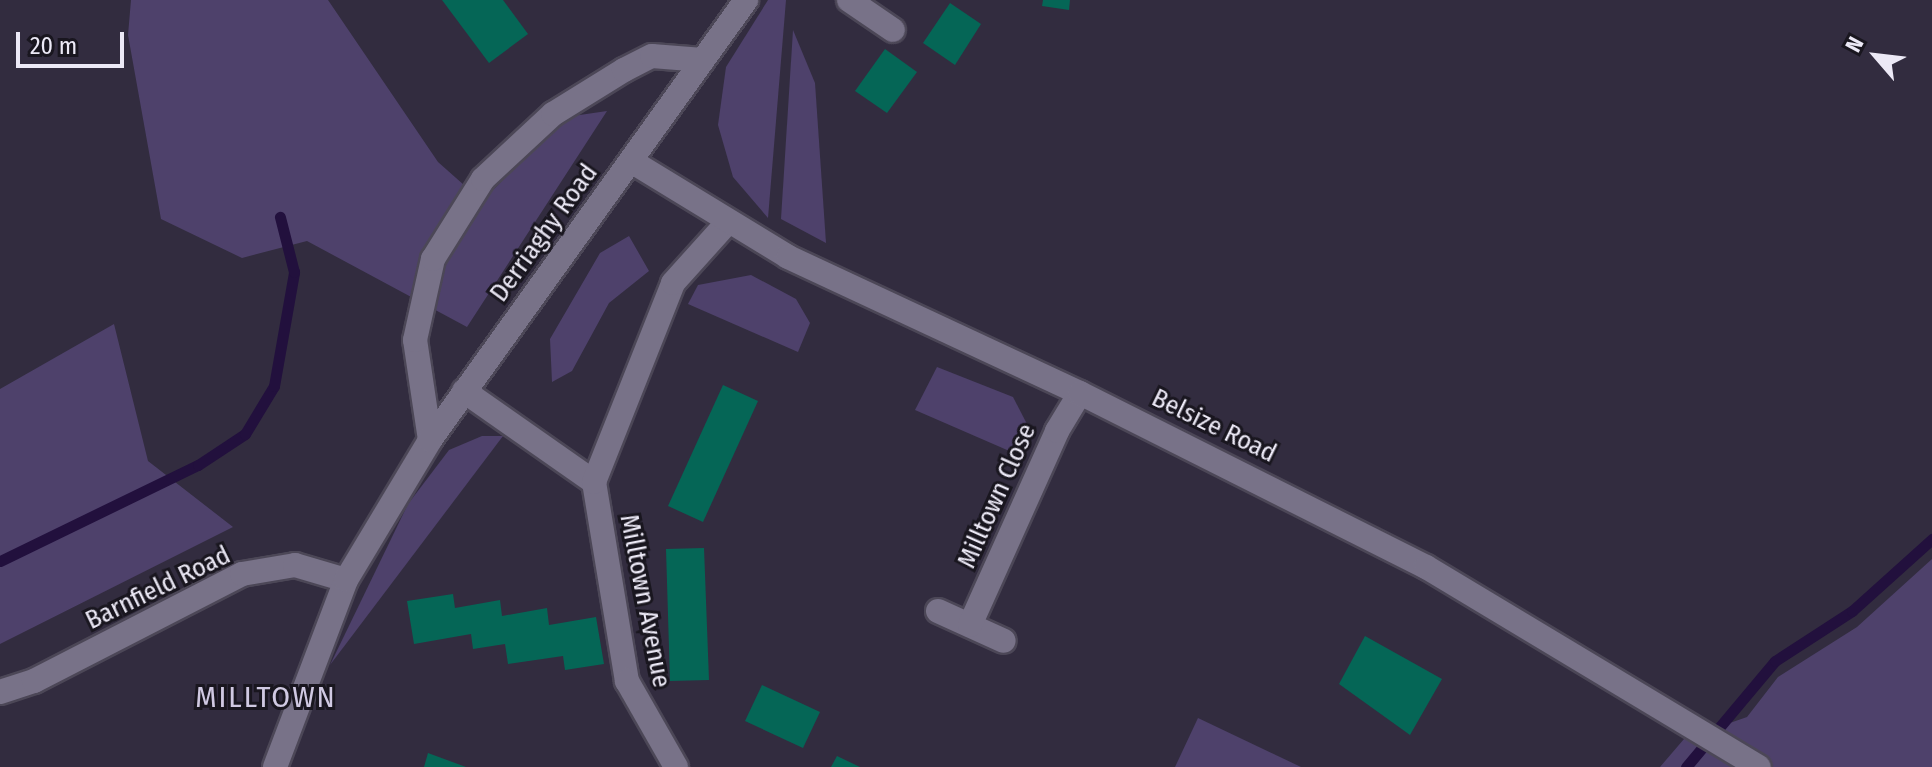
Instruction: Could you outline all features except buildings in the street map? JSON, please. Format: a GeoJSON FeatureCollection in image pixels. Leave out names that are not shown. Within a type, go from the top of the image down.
{"type":"FeatureCollection","features":[{"type":"Feature","properties":{"kind":"street","name":"Derriaghy Road"},"geometry":{"type":"LineString","coordinates":[[275,767],[346,580],[430,440],[746,0]]}},
{"type":"Feature","properties":{"kind":"street"},"geometry":{"type":"LineString","coordinates":[[849,0],[886,16]]}},
{"type":"Feature","properties":{"kind":"street"},"geometry":{"type":"LineString","coordinates":[[430,440],[415,340],[433,259],[483,179],[553,114],[624,70],[652,56],[703,60]]}},
{"type":"Feature","properties":{"kind":"street","name":"Belsize Road"},"geometry":{"type":"LineString","coordinates":[[631,161],[728,222],[854,290],[1080,393],[1426,567],[1759,767]]}},
{"type":"Feature","properties":{"kind":"street"},"geometry":{"type":"LineString","coordinates":[[464,391],[594,482],[658,314],[683,266],[728,222]]}},
{"type":"Feature","properties":{"kind":"street","name":"Milltown Close"},"geometry":{"type":"LineString","coordinates":[[970,625],[1057,431],[1080,393]]}},
{"type":"Feature","properties":{"kind":"street","name":"Milltown Avenue"},"geometry":{"type":"LineString","coordinates":[[594,482],[627,681],[676,767]]}},
{"type":"Feature","properties":{"kind":"street","name":"Barnfield Road"},"geometry":{"type":"LineString","coordinates":[[0,692],[34,681],[242,574],[295,565],[346,580]]}},
{"type":"Feature","properties":{"kind":"street"},"geometry":{"type":"LineString","coordinates":[[938,611],[1004,641]]}},
{"type":"Feature","properties":{"kind":"shaded area"},"geometry":{"type":"Polygon","coordinates":[[[131,0],[328,0],[438,162],[482,201],[566,117],[607,111],[467,327],[307,241],[242,258],[161,219],[128,35],[131,0]]]}},
{"type":"Feature","properties":{"kind":"shaded area"},"geometry":{"type":"Polygon","coordinates":[[[768,0],[786,0],[768,218],[733,177],[718,125],[726,67],[768,0]]]}},
{"type":"Feature","properties":{"kind":"shaded area"},"geometry":{"type":"Polygon","coordinates":[[[793,30],[815,83],[826,243],[781,219],[793,30]]]}},
{"type":"Feature","properties":{"kind":"shaded area"},"geometry":{"type":"Polygon","coordinates":[[[629,236],[649,271],[609,303],[572,371],[552,382],[550,339],[600,253],[629,236]]]}},
{"type":"Feature","properties":{"kind":"shaded area"},"geometry":{"type":"Polygon","coordinates":[[[751,275],[796,299],[810,323],[798,352],[688,304],[698,285],[751,275]]]}},
{"type":"Feature","properties":{"kind":"shaded area"},"geometry":{"type":"Polygon","coordinates":[[[114,324],[148,461],[233,527],[0,644],[0,389],[114,324]]]}},
{"type":"Feature","properties":{"kind":"shaded area"},"geometry":{"type":"Polygon","coordinates":[[[937,367],[1013,397],[1028,426],[1021,456],[915,410],[937,367]]]}},
{"type":"Feature","properties":{"kind":"shaded area"},"geometry":{"type":"Polygon","coordinates":[[[482,436],[503,436],[330,665],[408,504],[449,450],[482,436]]]}},
{"type":"Feature","properties":{"kind":"shaded area"},"geometry":{"type":"Polygon","coordinates":[[[1932,559],[1932,767],[1660,767],[1684,739],[1747,717],[1778,677],[1857,627],[1932,559]]]}},
{"type":"Feature","properties":{"kind":"shaded area"},"geometry":{"type":"Polygon","coordinates":[[[1198,718],[1301,767],[1175,767],[1198,718]]]}},
{"type":"Feature","properties":{"kind":"waterway"},"geometry":{"type":"LineString","coordinates":[[0,561],[198,465],[245,434],[274,386],[294,272],[280,217]]}},
{"type":"Feature","properties":{"kind":"waterway"},"geometry":{"type":"LineString","coordinates":[[1686,767],[1775,661],[1852,611],[1932,539]]}},
{"type":"Feature","properties":{"kind":"district","name":"MILLTOWN"},"geometry":{"type":"Point","coordinates":[266,697]}}]}
